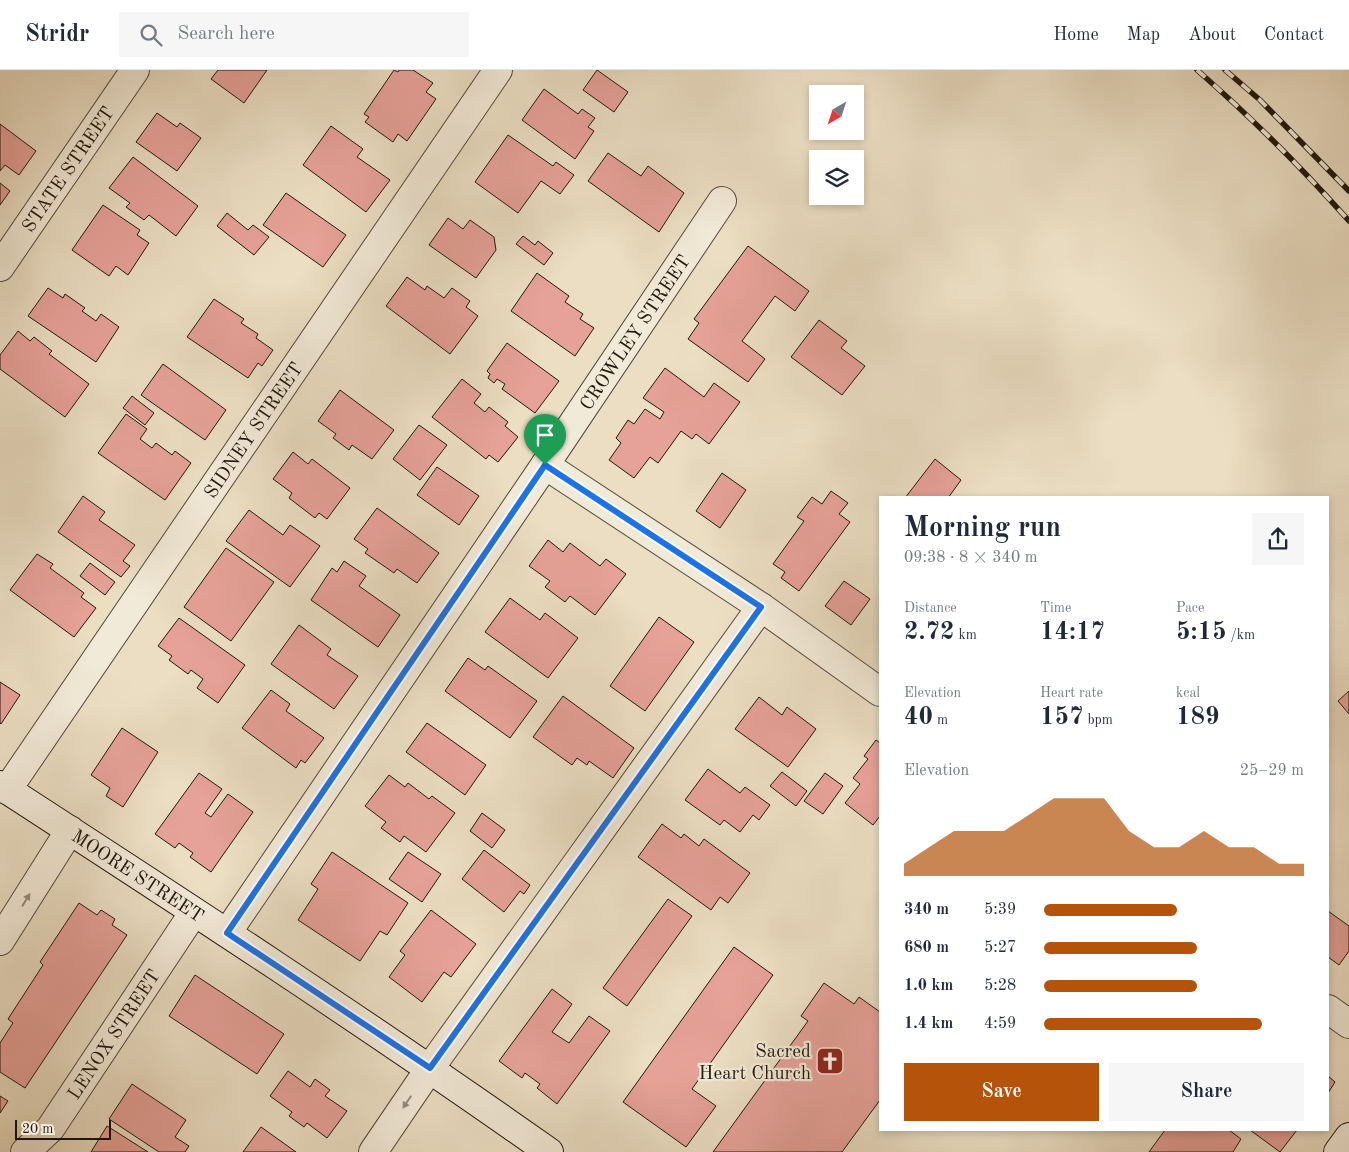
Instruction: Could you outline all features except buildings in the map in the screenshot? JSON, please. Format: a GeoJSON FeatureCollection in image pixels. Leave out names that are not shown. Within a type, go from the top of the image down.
{"type":"FeatureCollection","features":[{"type":"Feature","properties":{"kind":"street","name":"STATE STREET"},"geometry":{"type":"LineString","coordinates":[[0,267],[135,70]]}},
{"type":"Feature","properties":{"kind":"street","name":"SIDNEY STREET"},"geometry":{"type":"LineString","coordinates":[[4,788],[498,70]]}},
{"type":"Feature","properties":{"kind":"street","name":"CROWLEY STREET"},"geometry":{"type":"LineString","coordinates":[[227,933],[722,201]]}},
{"type":"Feature","properties":{"kind":"street"},"geometry":{"type":"LineString","coordinates":[[545,465],[761,607],[879,691]]}},
{"type":"Feature","properties":{"kind":"street"},"geometry":{"type":"LineString","coordinates":[[373,1152],[430,1068],[761,607]]}},
{"type":"Feature","properties":{"kind":"street","name":"MOORE STREET"},"geometry":{"type":"LineString","coordinates":[[4,788],[430,1068],[549,1152]]}},
{"type":"Feature","properties":{"kind":"street"},"geometry":{"type":"LineString","coordinates":[[0,941],[70,830]]}},
{"type":"Feature","properties":{"kind":"street","name":"LENOX STREET"},"geometry":{"type":"LineString","coordinates":[[25,1152],[50,1129],[194,912]]}},
{"type":"Feature","properties":{"kind":"street"},"geometry":{"type":"LineString","coordinates":[[1329,1010],[1349,1024]]}},
{"type":"Feature","properties":{"kind":"street"},"geometry":{"type":"LineString","coordinates":[[1338,1152],[1349,1137]]}},
{"type":"Feature","properties":{"kind":"railway"},"geometry":{"type":"LineString","coordinates":[[1197,70],[1275,143],[1349,221]]}},
{"type":"Feature","properties":{"kind":"railway"},"geometry":{"type":"LineString","coordinates":[[1225,70],[1260,100],[1349,191]]}},
{"type":"Feature","properties":{"kind":"place","name":"Sacred Heart Church"},"geometry":{"type":"Point","coordinates":[830,1061]}},
{"type":"Feature","properties":{"kind":"route"},"geometry":{"type":"LineString","coordinates":[[545,465],[761,607],[430,1068],[227,933],[545,465]]}}]}
